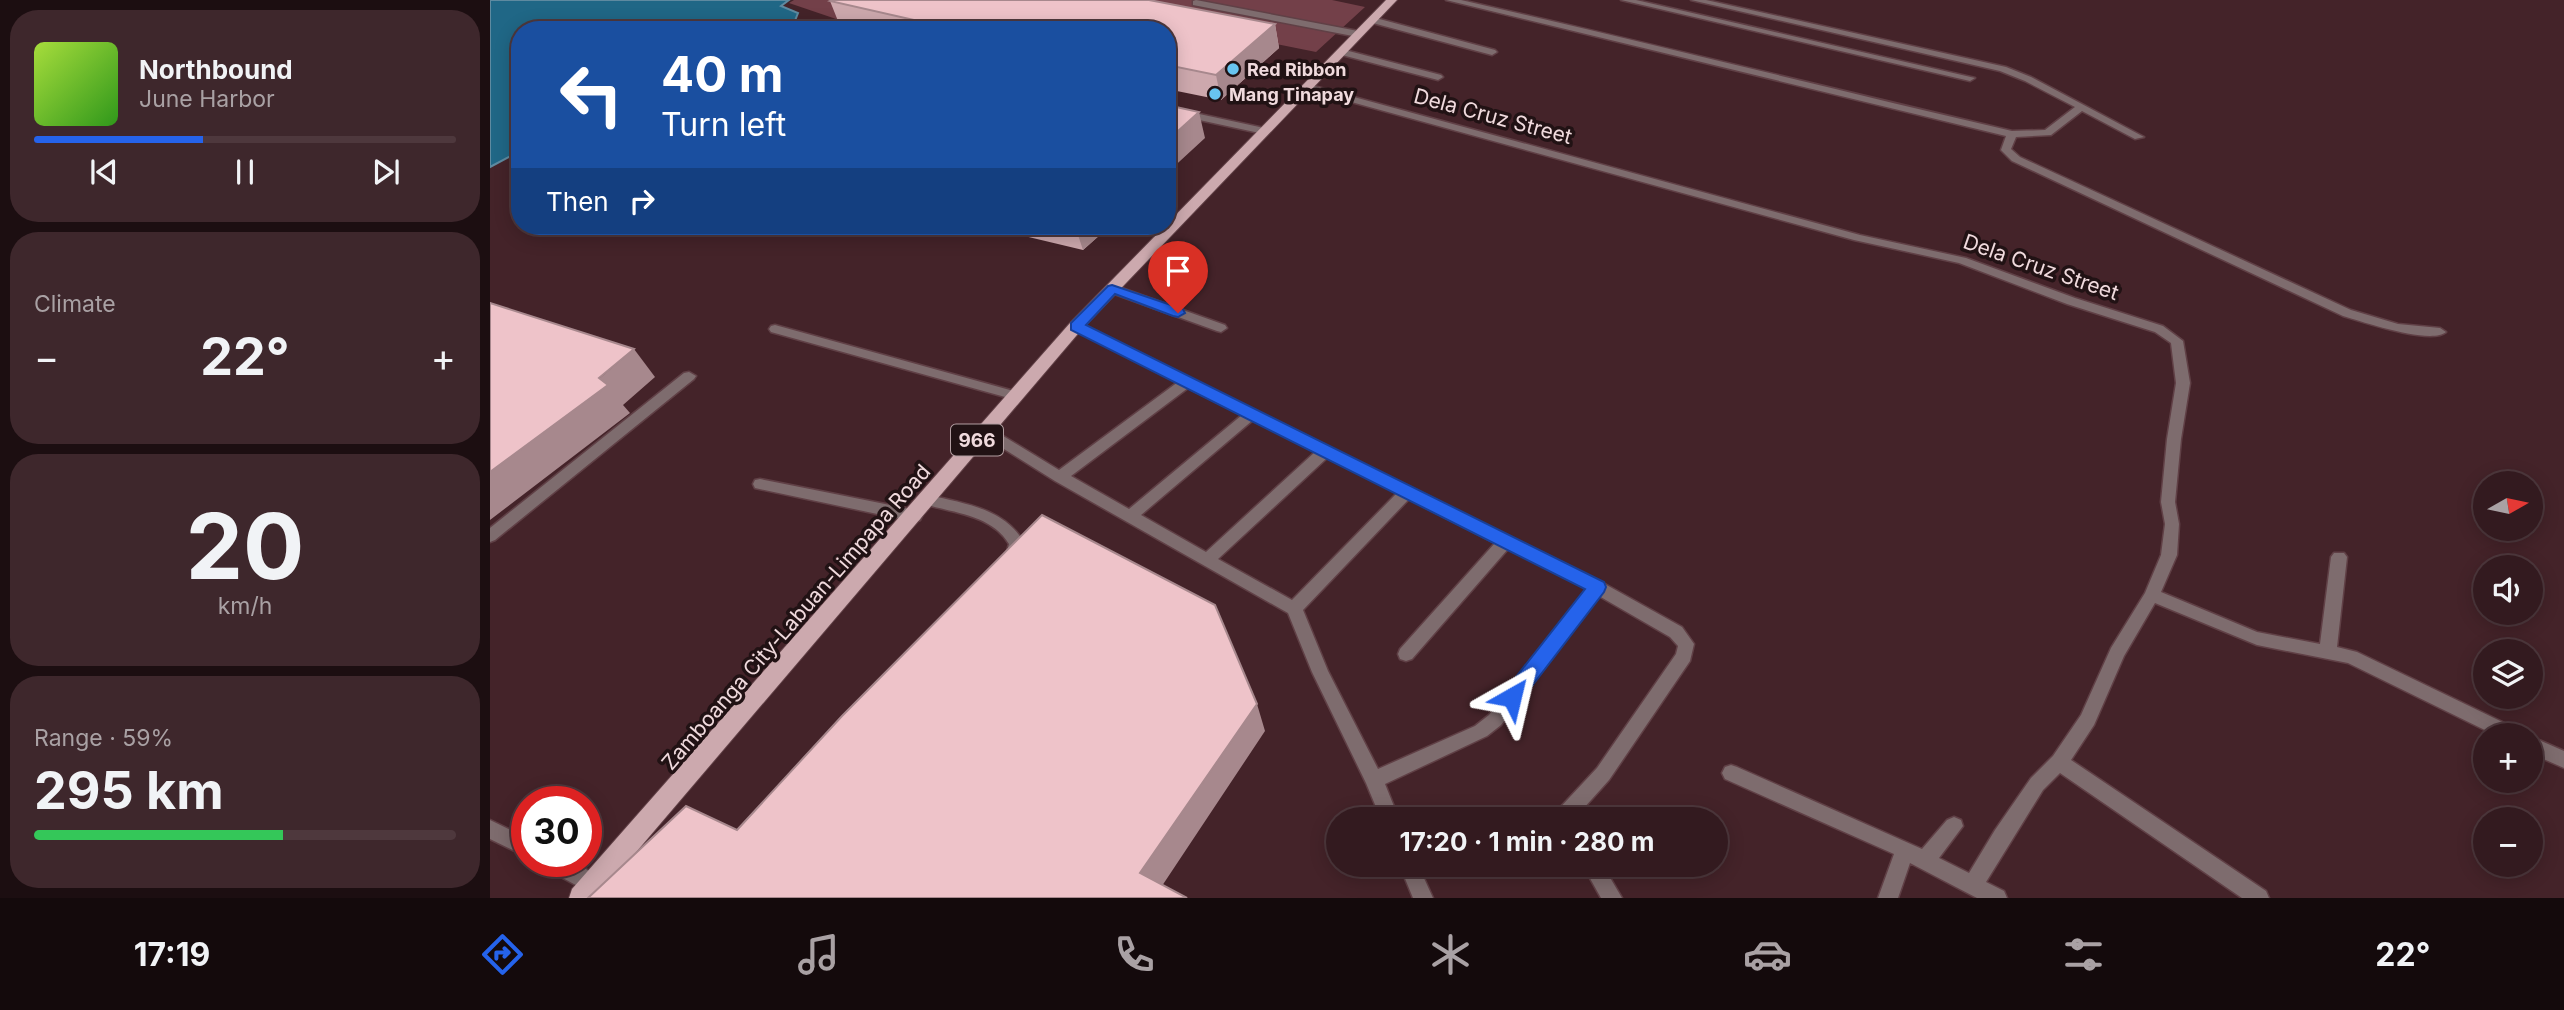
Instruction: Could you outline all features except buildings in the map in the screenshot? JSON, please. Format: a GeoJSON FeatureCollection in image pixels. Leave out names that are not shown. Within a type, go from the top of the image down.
{"type":"FeatureCollection","features":[{"type":"Feature","properties":{"kind":"main road","name":"Zamboanga City-Labuan-Limpapa Road"},"geometry":{"type":"LineString","coordinates":[[1176,222],[1392,0]]}},
{"type":"Feature","properties":{"kind":"main road","name":"Zamboanga City-Labuan-Limpapa Road"},"geometry":{"type":"LineString","coordinates":[[588,891],[1076,327],[1164,235]]}},
{"type":"Feature","properties":{"kind":"street"},"geometry":{"type":"LineString","coordinates":[[1450,0],[1648,45],[1732,68],[2012,134],[2047,133],[2081,107]]}},
{"type":"Feature","properties":{"kind":"street"},"geometry":{"type":"LineString","coordinates":[[1625,0],[1970,78]]}},
{"type":"Feature","properties":{"kind":"street"},"geometry":{"type":"LineString","coordinates":[[1695,0],[2003,69],[2028,79],[2139,137]]}},
{"type":"Feature","properties":{"kind":"street"},"geometry":{"type":"LineString","coordinates":[[1196,3],[1358,34]]}},
{"type":"Feature","properties":{"kind":"street"},"geometry":{"type":"LineString","coordinates":[[1373,20],[1492,52]]}},
{"type":"Feature","properties":{"kind":"street"},"geometry":{"type":"LineString","coordinates":[[1341,52],[1438,77]]}},
{"type":"Feature","properties":{"kind":"street","name":"Dela Cruz Street"},"geometry":{"type":"LineString","coordinates":[[1307,87],[1832,231],[1962,260],[2059,297],[2166,332],[2177,341],[2183,383],[2168,502],[2172,524],[2169,555],[2152,595],[2117,653],[2088,720],[2059,762],[2037,784],[1974,884]]}},
{"type":"Feature","properties":{"kind":"street"},"geometry":{"type":"LineString","coordinates":[[1176,112],[1264,131]]}},
{"type":"Feature","properties":{"kind":"street"},"geometry":{"type":"LineString","coordinates":[[2012,134],[2006,150],[2016,159],[2283,284],[2366,320],[2397,328],[2440,332]]}},
{"type":"Feature","properties":{"kind":"street"},"geometry":{"type":"LineString","coordinates":[[1112,289],[1222,328]]}},
{"type":"Feature","properties":{"kind":"street"},"geometry":{"type":"LineString","coordinates":[[1076,327],[1597,587],[1676,632],[1686,645],[1684,656],[1604,774],[1573,807]]}},
{"type":"Feature","properties":{"kind":"street"},"geometry":{"type":"LineString","coordinates":[[775,329],[1016,396]]}},
{"type":"Feature","properties":{"kind":"street"},"geometry":{"type":"LineString","coordinates":[[490,536],[689,376]]}},
{"type":"Feature","properties":{"kind":"street"},"geometry":{"type":"LineString","coordinates":[[1060,477],[1187,382]]}},
{"type":"Feature","properties":{"kind":"street"},"geometry":{"type":"LineString","coordinates":[[1130,516],[1252,414]]}},
{"type":"Feature","properties":{"kind":"street"},"geometry":{"type":"LineString","coordinates":[[985,431],[1060,477],[1294,609],[1320,672],[1385,807]]}},
{"type":"Feature","properties":{"kind":"street"},"geometry":{"type":"LineString","coordinates":[[1208,559],[1326,450]]}},
{"type":"Feature","properties":{"kind":"street"},"geometry":{"type":"LineString","coordinates":[[761,484],[915,516]]}},
{"type":"Feature","properties":{"kind":"street"},"geometry":{"type":"LineString","coordinates":[[1294,609],[1408,492]]}},
{"type":"Feature","properties":{"kind":"street"},"geometry":{"type":"LineString","coordinates":[[929,500],[973,512],[1006,527],[1017,544],[1013,561],[1003,571]]}},
{"type":"Feature","properties":{"kind":"street"},"geometry":{"type":"LineString","coordinates":[[1406,654],[1506,541]]}},
{"type":"Feature","properties":{"kind":"street"},"geometry":{"type":"LineString","coordinates":[[2328,650],[2339,557]]}},
{"type":"Feature","properties":{"kind":"street"},"geometry":{"type":"LineString","coordinates":[[1374,780],[1481,731],[1495,720],[1597,587]]}},
{"type":"Feature","properties":{"kind":"street"},"geometry":{"type":"LineString","coordinates":[[2152,595],[2250,636],[2275,643],[2328,650],[2351,657],[2488,723]]}},
{"type":"Feature","properties":{"kind":"street"},"geometry":{"type":"LineString","coordinates":[[2543,750],[2564,760]]}},
{"type":"Feature","properties":{"kind":"street"},"geometry":{"type":"LineString","coordinates":[[2059,762],[2259,898]]}},
{"type":"Feature","properties":{"kind":"street"},"geometry":{"type":"LineString","coordinates":[[1731,773],[1905,849],[1997,898]]}},
{"type":"Feature","properties":{"kind":"street"},"geometry":{"type":"LineString","coordinates":[[1925,860],[1954,826]]}},
{"type":"Feature","properties":{"kind":"street"},"geometry":{"type":"LineString","coordinates":[[490,829],[511,840]]}},
{"type":"Feature","properties":{"kind":"street"},"geometry":{"type":"LineString","coordinates":[[1888,898],[1905,849]]}},
{"type":"Feature","properties":{"kind":"street"},"geometry":{"type":"LineString","coordinates":[[571,877],[588,891]]}},
{"type":"Feature","properties":{"kind":"street"},"geometry":{"type":"LineString","coordinates":[[1413,877],[1423,898]]}},
{"type":"Feature","properties":{"kind":"street"},"geometry":{"type":"LineString","coordinates":[[1599,877],[1612,898]]}},
{"type":"Feature","properties":{"kind":"shaded area"},"geometry":{"type":"Polygon","coordinates":[[[794,0],[883,0],[842,21],[789,3],[794,0]]]}},
{"type":"Feature","properties":{"kind":"shaded area"},"geometry":{"type":"Polygon","coordinates":[[[1055,0],[1332,0],[1365,7],[1316,52],[1176,24],[1176,21],[1160,21],[1055,0]]]}},
{"type":"Feature","properties":{"kind":"water"},"geometry":{"type":"Polygon","coordinates":[[[490,0],[789,0],[781,6],[798,13],[795,21],[511,21],[511,156],[490,167],[490,0]]]}},
{"type":"Feature","properties":{"kind":"place","name":"Red Ribbon"},"geometry":{"type":"Point","coordinates":[1233,69]}},
{"type":"Feature","properties":{"kind":"place","name":"Mang Tinapay"},"geometry":{"type":"Point","coordinates":[1215,94]}},
{"type":"Feature","properties":{"kind":"route"},"geometry":{"type":"LineString","coordinates":[[1178,313],[1112,289],[1076,327],[1597,587],[1512,697]]}}]}
